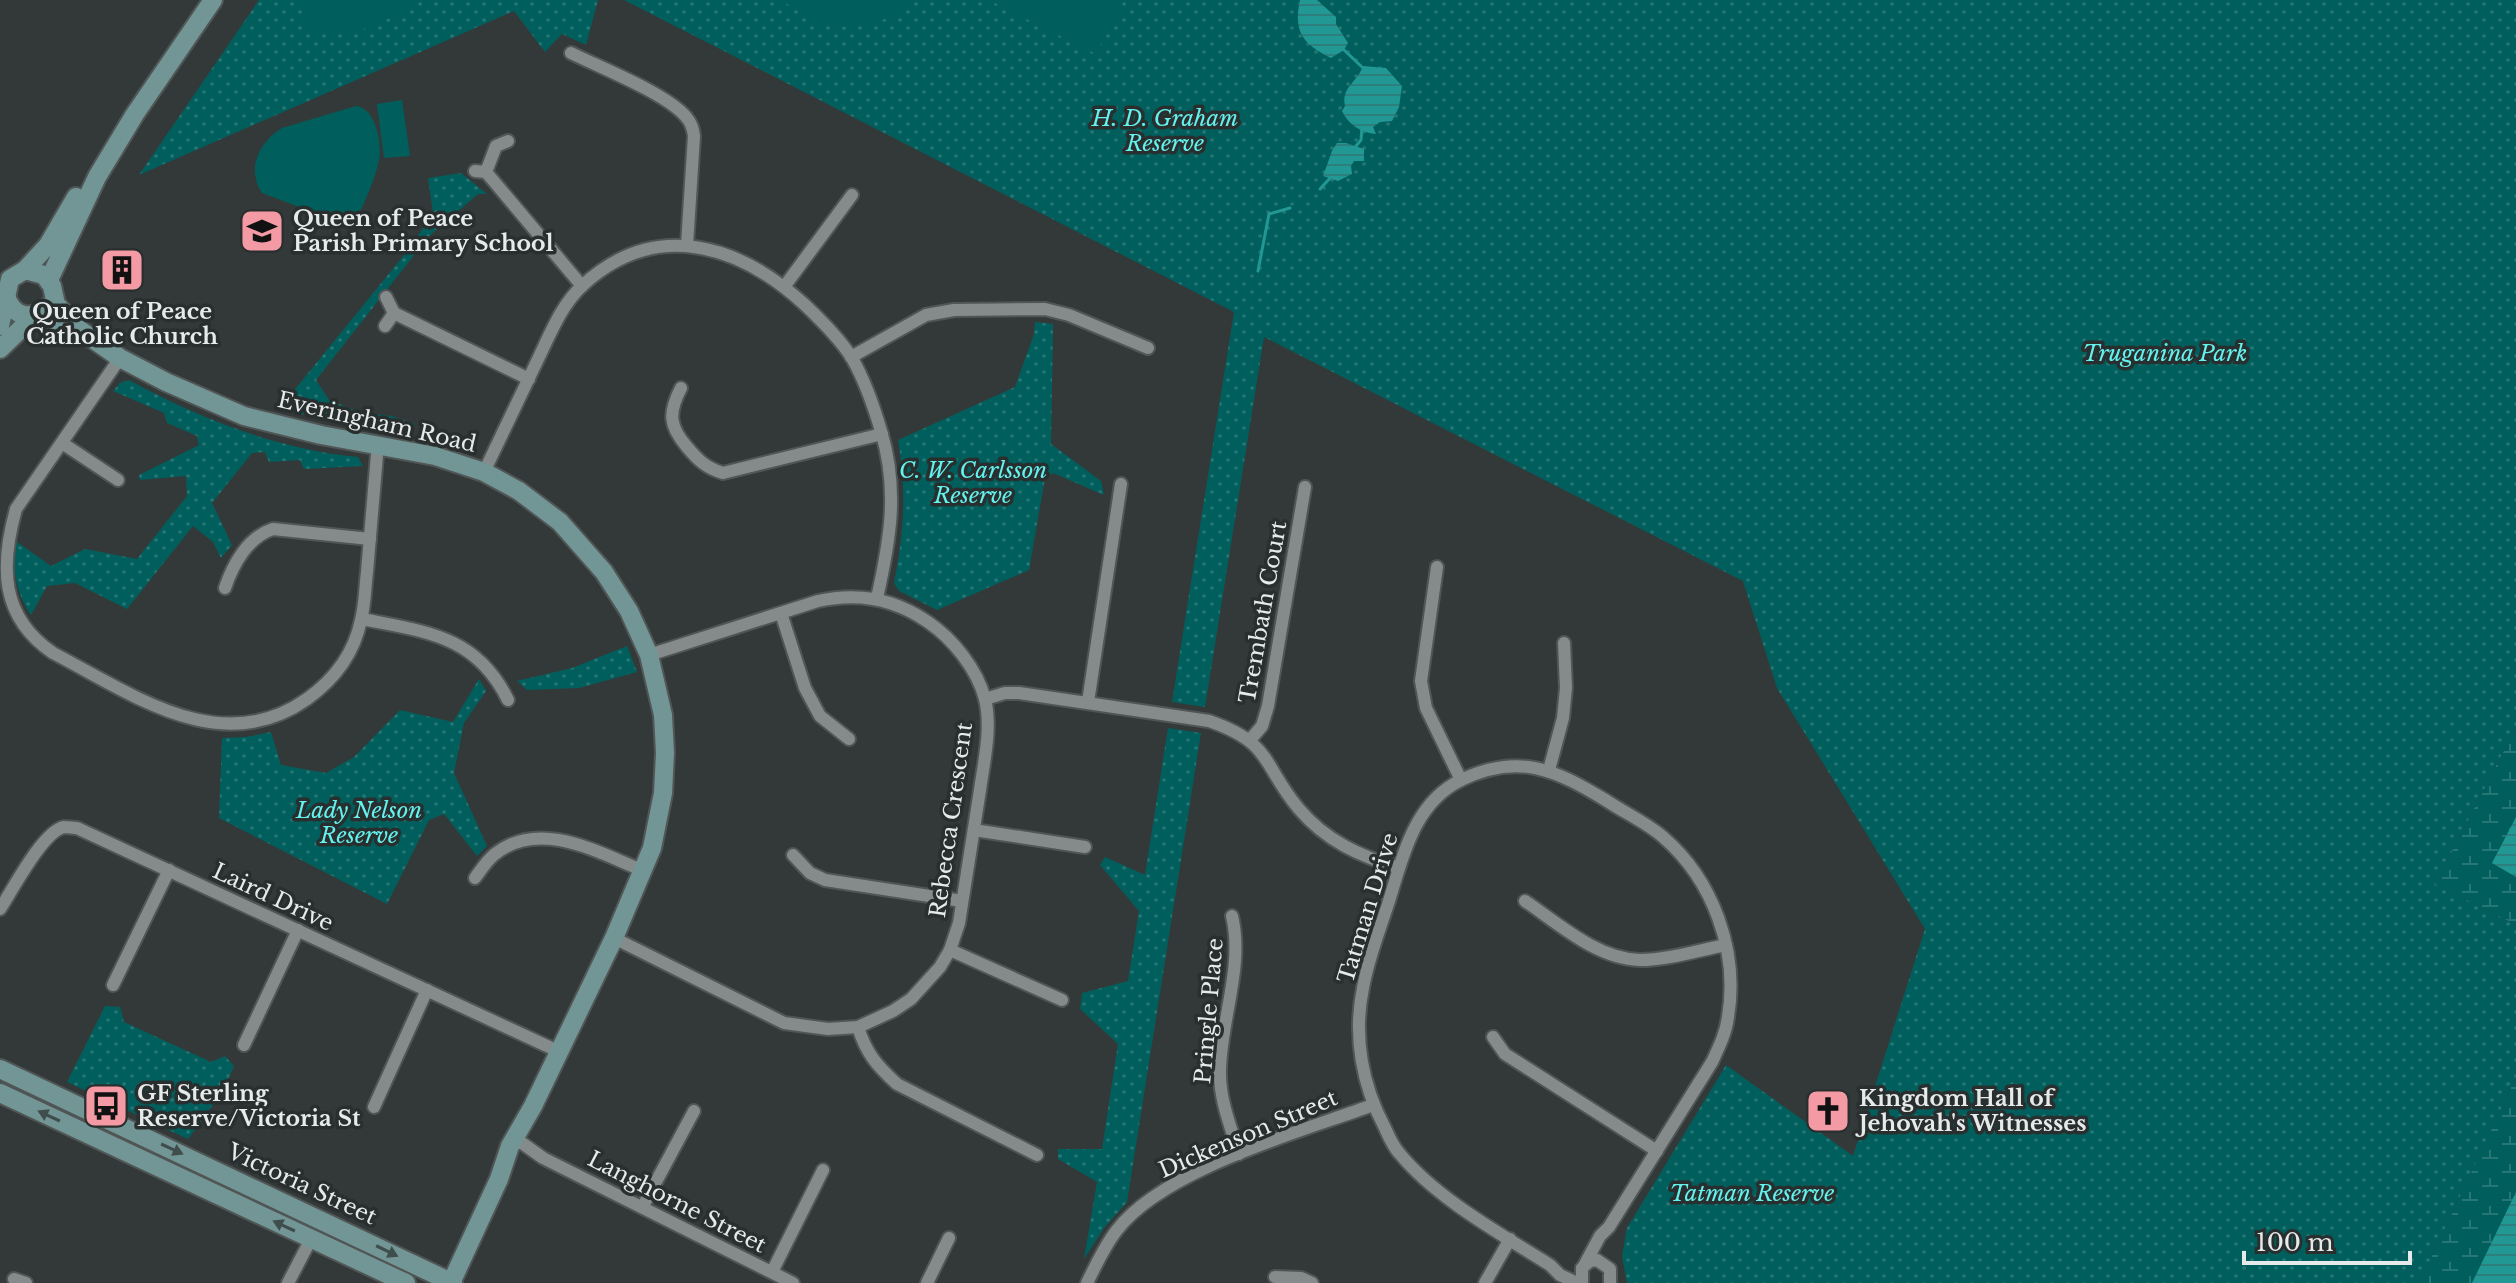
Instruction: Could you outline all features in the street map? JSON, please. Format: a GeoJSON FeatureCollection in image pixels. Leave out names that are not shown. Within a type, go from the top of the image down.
{"type":"FeatureCollection","features":[{"type":"Feature","properties":{"kind":"street"},"geometry":{"type":"LineString","coordinates":[[0,349],[51,303],[51,287],[86,197],[135,114],[213,0]]}},
{"type":"Feature","properties":{"kind":"street"},"geometry":{"type":"LineString","coordinates":[[571,53],[670,103],[692,124],[694,136],[687,245]]}},
{"type":"Feature","properties":{"kind":"street"},"geometry":{"type":"LineString","coordinates":[[0,326],[10,279],[25,270],[48,245],[88,173],[116,132],[135,114]]}},
{"type":"Feature","properties":{"kind":"street"},"geometry":{"type":"LineString","coordinates":[[508,141],[496,146],[493,160],[481,172],[582,286]]}},
{"type":"Feature","properties":{"kind":"street"},"geometry":{"type":"LineString","coordinates":[[784,287],[852,195]]}},
{"type":"Feature","properties":{"kind":"street"},"geometry":{"type":"LineString","coordinates":[[484,472],[559,316],[582,286],[608,264],[630,254],[656,247],[687,245],[715,250],[745,262],[784,287],[819,319],[851,357],[867,391],[882,434],[891,478],[892,518],[877,598]]}},
{"type":"Feature","properties":{"kind":"street"},"geometry":{"type":"LineString","coordinates":[[25,270],[38,271],[51,287]]}},
{"type":"Feature","properties":{"kind":"street","name":"Everingham Road"},"geometry":{"type":"LineString","coordinates":[[51,287],[61,312],[77,328],[120,358],[166,382],[244,416],[321,435],[378,443],[435,456],[484,472],[519,491],[560,522],[604,572],[629,611],[649,655],[663,715],[665,753],[663,793],[652,848],[614,938],[452,1283]]}},
{"type":"Feature","properties":{"kind":"street"},"geometry":{"type":"LineString","coordinates":[[6,296],[20,314],[36,315]]}},
{"type":"Feature","properties":{"kind":"street"},"geometry":{"type":"LineString","coordinates":[[386,297],[394,313],[529,379]]}},
{"type":"Feature","properties":{"kind":"street"},"geometry":{"type":"LineString","coordinates":[[851,357],[926,315],[954,310],[1045,309],[1069,315],[1148,348]]}},
{"type":"Feature","properties":{"kind":"street"},"geometry":{"type":"LineString","coordinates":[[385,326],[394,313]]}},
{"type":"Feature","properties":{"kind":"street","name":"Everingham Road"},"geometry":{"type":"LineString","coordinates":[[36,315],[77,328]]}},
{"type":"Feature","properties":{"kind":"street"},"geometry":{"type":"LineString","coordinates":[[120,358],[16,509],[5,532],[1,589],[21,624],[36,641],[53,653],[169,712],[200,722],[226,725],[262,720],[279,715],[322,688],[343,666],[353,648],[362,619],[378,443]]}},
{"type":"Feature","properties":{"kind":"street"},"geometry":{"type":"LineString","coordinates":[[681,388],[673,409],[674,432],[699,462],[723,473],[882,434]]}},
{"type":"Feature","properties":{"kind":"street"},"geometry":{"type":"LineString","coordinates":[[62,443],[118,480]]}},
{"type":"Feature","properties":{"kind":"street"},"geometry":{"type":"LineString","coordinates":[[1088,702],[1121,484]]}},
{"type":"Feature","properties":{"kind":"street","name":"Trembath Court"},"geometry":{"type":"LineString","coordinates":[[1250,740],[1262,726],[1268,706],[1305,487]]}},
{"type":"Feature","properties":{"kind":"street"},"geometry":{"type":"LineString","coordinates":[[225,588],[234,565],[260,533],[273,529],[370,539]]}},
{"type":"Feature","properties":{"kind":"street"},"geometry":{"type":"LineString","coordinates":[[1437,567],[1421,681],[1426,708],[1461,780]]}},
{"type":"Feature","properties":{"kind":"street","name":"Rebecca Crescent"},"geometry":{"type":"LineString","coordinates":[[614,938],[784,1023],[828,1029],[858,1027],[893,1011],[926,985],[950,950],[959,923],[986,751],[985,699],[969,663],[941,630],[913,611],[877,598],[834,597],[649,655]]}},
{"type":"Feature","properties":{"kind":"street"},"geometry":{"type":"LineString","coordinates":[[781,613],[805,688],[820,716],[849,739]]}},
{"type":"Feature","properties":{"kind":"street"},"geometry":{"type":"LineString","coordinates":[[362,619],[436,634],[464,647],[486,665],[508,700]]}},
{"type":"Feature","properties":{"kind":"street"},"geometry":{"type":"LineString","coordinates":[[1549,770],[1563,718],[1566,688],[1564,643]]}},
{"type":"Feature","properties":{"kind":"street"},"geometry":{"type":"LineString","coordinates":[[985,699],[1005,693],[1019,693],[1209,721],[1233,729],[1250,740],[1266,757],[1297,806],[1312,822],[1344,848],[1399,868]]}},
{"type":"Feature","properties":{"kind":"street","name":"Tatman Drive"},"geometry":{"type":"LineString","coordinates":[[1550,1265],[1569,1271],[1583,1266],[1712,1062],[1724,1035],[1731,994],[1726,945],[1709,896],[1683,856],[1661,835],[1575,781],[1526,765],[1502,767],[1461,780],[1441,792],[1426,809],[1411,833],[1399,868],[1363,988],[1358,1033],[1362,1066],[1373,1105],[1398,1153],[1435,1188],[1550,1265],[1560,1275],[1580,1283]]}},
{"type":"Feature","properties":{"kind":"street","name":"Laird Drive"},"geometry":{"type":"LineString","coordinates":[[0,909],[54,832],[64,827],[89,833],[560,1052]]}},
{"type":"Feature","properties":{"kind":"street"},"geometry":{"type":"LineString","coordinates":[[974,830],[1085,847]]}},
{"type":"Feature","properties":{"kind":"street"},"geometry":{"type":"LineString","coordinates":[[475,878],[494,854],[517,841],[548,837],[582,846],[644,871]]}},
{"type":"Feature","properties":{"kind":"street"},"geometry":{"type":"LineString","coordinates":[[793,855],[810,873],[825,880],[962,901]]}},
{"type":"Feature","properties":{"kind":"street"},"geometry":{"type":"LineString","coordinates":[[113,985],[169,870]]}},
{"type":"Feature","properties":{"kind":"street"},"geometry":{"type":"LineString","coordinates":[[1525,901],[1583,939],[1625,959],[1644,960],[1726,945]]}},
{"type":"Feature","properties":{"kind":"street","name":"Pringle Place"},"geometry":{"type":"LineString","coordinates":[[1232,916],[1238,938],[1222,1035],[1220,1072],[1223,1100],[1239,1154]]}},
{"type":"Feature","properties":{"kind":"street"},"geometry":{"type":"LineString","coordinates":[[244,1045],[298,930]]}},
{"type":"Feature","properties":{"kind":"street"},"geometry":{"type":"LineString","coordinates":[[950,950],[1062,1000]]}},
{"type":"Feature","properties":{"kind":"street"},"geometry":{"type":"LineString","coordinates":[[374,1107],[427,990]]}},
{"type":"Feature","properties":{"kind":"street"},"geometry":{"type":"LineString","coordinates":[[858,1027],[864,1047],[880,1069],[897,1084],[1037,1155]]}},
{"type":"Feature","properties":{"kind":"street"},"geometry":{"type":"LineString","coordinates":[[1493,1037],[1505,1054],[1657,1151]]}},
{"type":"Feature","properties":{"kind":"street","name":"Victoria Street"},"geometry":{"type":"LineString","coordinates":[[0,1069],[452,1283]]}},
{"type":"Feature","properties":{"kind":"street","name":"Victoria Street"},"geometry":{"type":"LineString","coordinates":[[0,1093],[406,1283]]}},
{"type":"Feature","properties":{"kind":"street","name":"Dickenson Street"},"geometry":{"type":"LineString","coordinates":[[1087,1283],[1117,1230],[1157,1193],[1239,1154],[1373,1105]]}},
{"type":"Feature","properties":{"kind":"street"},"geometry":{"type":"LineString","coordinates":[[643,1206],[694,1111]]}},
{"type":"Feature","properties":{"kind":"street","name":"Langhorne Street"},"geometry":{"type":"LineString","coordinates":[[517,1146],[793,1283]]}},
{"type":"Feature","properties":{"kind":"street"},"geometry":{"type":"LineString","coordinates":[[772,1272],[823,1170]]}},
{"type":"Feature","properties":{"kind":"street"},"geometry":{"type":"LineString","coordinates":[[288,1283],[321,1219]]}},
{"type":"Feature","properties":{"kind":"street","name":"Tatman Drive"},"geometry":{"type":"LineString","coordinates":[[1603,1261],[1609,1227]]}},
{"type":"Feature","properties":{"kind":"street"},"geometry":{"type":"LineString","coordinates":[[927,1283],[949,1238]]}},
{"type":"Feature","properties":{"kind":"street"},"geometry":{"type":"LineString","coordinates":[[1485,1283],[1510,1239]]}},
{"type":"Feature","properties":{"kind":"street"},"geometry":{"type":"LineString","coordinates":[[1580,1283],[1583,1266],[1597,1260],[1603,1261],[1610,1269],[1611,1281]]}},
{"type":"Feature","properties":{"kind":"street"},"geometry":{"type":"LineString","coordinates":[[1275,1277],[1301,1278],[1312,1283]]}},
{"type":"Feature","properties":{"kind":"green space"},"geometry":{"type":"Polygon","coordinates":[[[259,0],[598,0],[586,45],[562,34],[545,52],[514,11],[139,175],[259,0]]]}},
{"type":"Feature","properties":{"kind":"green space"},"geometry":{"type":"Polygon","coordinates":[[[307,0],[421,0],[415,7],[362,30],[312,32],[303,17],[307,0]]]}},
{"type":"Feature","properties":{"kind":"green space","name":"Truganina Park"},"geometry":{"type":"Polygon","coordinates":[[[624,0],[2516,0],[2516,727],[2435,884],[2516,925],[2516,1077],[2419,1283],[1627,1283],[1622,1256],[1627,1228],[1726,1065],[1853,1156],[1925,929],[1777,688],[1743,581],[1264,337],[1205,707],[1172,702],[1234,312],[624,0]]]}},
{"type":"Feature","properties":{"kind":"green space"},"geometry":{"type":"Polygon","coordinates":[[[782,0],[917,0],[882,20],[849,27],[816,21],[782,0]]]}},
{"type":"Feature","properties":{"kind":"green space"},"geometry":{"type":"Polygon","coordinates":[[[989,0],[1124,0],[1096,54],[989,0]]]}},
{"type":"Feature","properties":{"kind":"green space"},"geometry":{"type":"Polygon","coordinates":[[[402,100],[410,156],[384,158],[377,104],[402,100]]]}},
{"type":"Feature","properties":{"kind":"green space"},"geometry":{"type":"Polygon","coordinates":[[[356,106],[363,108],[373,119],[380,153],[375,175],[356,221],[347,225],[262,193],[257,184],[255,166],[261,148],[274,134],[282,128],[356,106]]]}},
{"type":"Feature","properties":{"kind":"green space"},"geometry":{"type":"Polygon","coordinates":[[[461,173],[487,194],[478,194],[429,236],[316,380],[329,400],[362,413],[391,416],[415,424],[410,432],[300,414],[283,404],[409,249],[433,213],[428,178],[461,173]]]}},
{"type":"Feature","properties":{"kind":"green space","name":"C. W. Carlsson Reserve"},"geometry":{"type":"Polygon","coordinates":[[[1035,322],[1053,324],[1051,444],[1101,481],[1104,495],[1053,473],[1045,478],[1029,570],[937,610],[899,591],[894,583],[903,512],[903,476],[898,440],[1015,387],[1034,334],[1035,322]]]}},
{"type":"Feature","properties":{"kind":"green space"},"geometry":{"type":"Polygon","coordinates":[[[129,380],[183,407],[240,430],[298,447],[358,457],[363,466],[304,469],[300,460],[269,462],[265,452],[252,453],[212,503],[232,545],[221,558],[213,542],[193,526],[127,609],[75,583],[47,586],[31,615],[16,580],[17,542],[51,566],[85,549],[137,559],[187,496],[186,476],[140,480],[139,475],[199,445],[197,436],[167,423],[164,413],[113,391],[120,383],[129,380]]]}},
{"type":"Feature","properties":{"kind":"green space"},"geometry":{"type":"Polygon","coordinates":[[[627,646],[637,672],[579,688],[527,690],[517,681],[572,668],[627,646]]]}},
{"type":"Feature","properties":{"kind":"green space","name":"Lady Nelson Reserve"},"geometry":{"type":"Polygon","coordinates":[[[479,679],[486,691],[464,723],[454,773],[487,846],[477,856],[444,814],[429,820],[387,904],[219,818],[222,738],[271,732],[281,765],[326,773],[354,757],[400,710],[453,722],[479,679]]]}},
{"type":"Feature","properties":{"kind":"green space"},"geometry":{"type":"Polygon","coordinates":[[[2516,727],[2516,925],[2435,884],[2516,727]]]}},
{"type":"Feature","properties":{"kind":"green space"},"geometry":{"type":"Polygon","coordinates":[[[1168,728],[1201,733],[1127,1202],[1104,1228],[1084,1259],[1097,1182],[1058,1159],[1058,1149],[1102,1149],[1118,1044],[1080,1009],[1082,993],[1128,981],[1139,911],[1100,865],[1105,857],[1145,875],[1168,728]]]}},
{"type":"Feature","properties":{"kind":"green space"},"geometry":{"type":"Polygon","coordinates":[[[105,1006],[120,1007],[124,1022],[211,1062],[225,1056],[234,1066],[223,1091],[188,1139],[67,1082],[105,1006]]]}},
{"type":"Feature","properties":{"kind":"green space"},"geometry":{"type":"Polygon","coordinates":[[[2516,1077],[2516,1283],[2419,1283],[2516,1077]]]}},
{"type":"Feature","properties":{"kind":"shaded area"},"geometry":{"type":"Polygon","coordinates":[[[1300,0],[1317,0],[1336,17],[1336,24],[1348,43],[1344,50],[1331,58],[1307,42],[1299,29],[1300,0]]]}},
{"type":"Feature","properties":{"kind":"shaded area"},"geometry":{"type":"Polygon","coordinates":[[[1363,66],[1386,68],[1402,86],[1399,107],[1392,121],[1380,122],[1373,127],[1376,134],[1356,127],[1342,111],[1347,89],[1363,66]]]}},
{"type":"Feature","properties":{"kind":"shaded area"},"geometry":{"type":"Polygon","coordinates":[[[1337,143],[1364,149],[1364,161],[1354,161],[1352,174],[1338,181],[1323,176],[1337,143]]]}},
{"type":"Feature","properties":{"kind":"shaded area"},"geometry":{"type":"Polygon","coordinates":[[[2516,817],[2516,877],[2492,863],[2516,817]]]}},
{"type":"Feature","properties":{"kind":"shaded area"},"geometry":{"type":"Polygon","coordinates":[[[2516,1192],[2516,1283],[2472,1283],[2516,1192]]]}},
{"type":"Feature","properties":{"kind":"waterway"},"geometry":{"type":"LineString","coordinates":[[1343,49],[1363,68]]}},
{"type":"Feature","properties":{"kind":"waterway"},"geometry":{"type":"LineString","coordinates":[[1356,146],[1361,140],[1362,127]]}},
{"type":"Feature","properties":{"kind":"waterway"},"geometry":{"type":"LineString","coordinates":[[1320,189],[1331,177]]}},
{"type":"Feature","properties":{"kind":"waterway"},"geometry":{"type":"LineString","coordinates":[[1258,271],[1269,214],[1290,208]]}},
{"type":"Feature","properties":{"kind":"place","name":"Queen of Peace Parish Primary School"},"geometry":{"type":"Point","coordinates":[262,231]}},
{"type":"Feature","properties":{"kind":"place","name":"Queen of Peace Catholic Church"},"geometry":{"type":"Point","coordinates":[122,270]}},
{"type":"Feature","properties":{"kind":"place","name":"GF Sterling Reserve/Victoria St"},"geometry":{"type":"Point","coordinates":[106,1106]}},
{"type":"Feature","properties":{"kind":"place","name":"Kingdom Hall of Jehovah's Witnesses"},"geometry":{"type":"Point","coordinates":[1828,1111]}},
{"type":"Feature","properties":{"kind":"park label","name":"H. D. Graham Reserve"},"geometry":{"type":"Point","coordinates":[1165,130]}},
{"type":"Feature","properties":{"kind":"park label","name":"Tatman Reserve"},"geometry":{"type":"Point","coordinates":[1752,1193]}}]}
